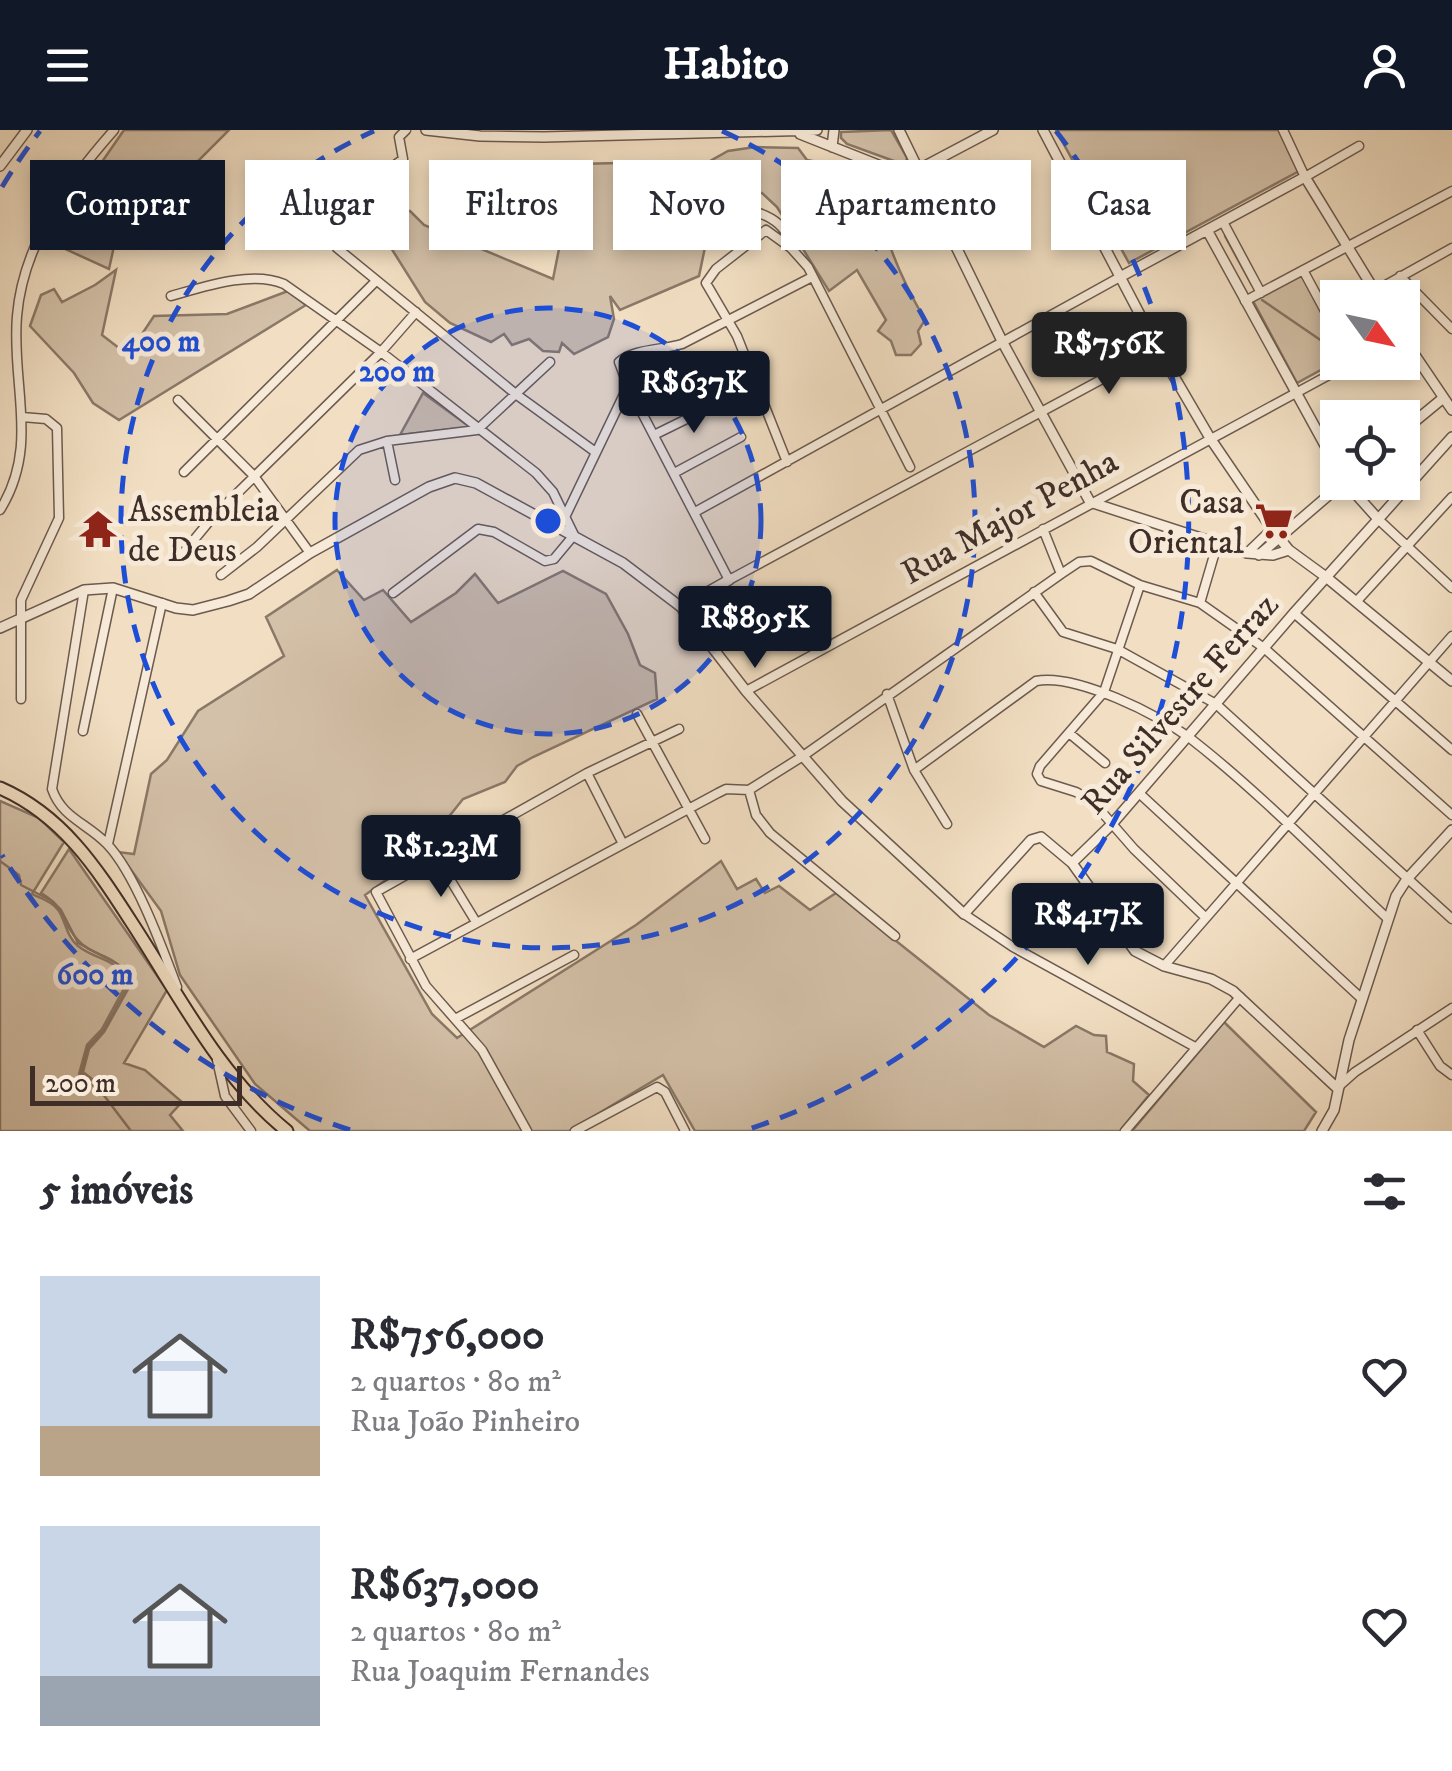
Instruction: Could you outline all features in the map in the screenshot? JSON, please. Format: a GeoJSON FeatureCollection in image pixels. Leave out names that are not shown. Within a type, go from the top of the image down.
{"type":"FeatureCollection","features":[{"type":"Feature","properties":{"kind":"highway"},"geometry":{"type":"LineString","coordinates":[[0,788],[36,806],[91,860],[216,1055],[252,1100],[287,1131]]}},
{"type":"Feature","properties":{"kind":"street"},"geometry":{"type":"LineString","coordinates":[[0,166],[27,130]]}},
{"type":"Feature","properties":{"kind":"street"},"geometry":{"type":"LineString","coordinates":[[0,510],[20,464],[22,417],[16,316],[25,269],[62,197],[114,130]]}},
{"type":"Feature","properties":{"kind":"street"},"geometry":{"type":"LineString","coordinates":[[402,160],[399,137],[406,130]]}},
{"type":"Feature","properties":{"kind":"street"},"geometry":{"type":"LineString","coordinates":[[426,130],[544,137],[817,130]]}},
{"type":"Feature","properties":{"kind":"street"},"geometry":{"type":"LineString","coordinates":[[832,146],[834,130]]}},
{"type":"Feature","properties":{"kind":"street"},"geometry":{"type":"LineString","coordinates":[[899,130],[914,160]]}},
{"type":"Feature","properties":{"kind":"street"},"geometry":{"type":"LineString","coordinates":[[938,160],[993,130]]}},
{"type":"Feature","properties":{"kind":"street"},"geometry":{"type":"LineString","coordinates":[[1044,130],[1158,349],[1210,438],[1275,533],[1289,550],[1452,681]]}},
{"type":"Feature","properties":{"kind":"street"},"geometry":{"type":"LineString","coordinates":[[1283,130],[1305,177],[1368,280]]}},
{"type":"Feature","properties":{"kind":"street"},"geometry":{"type":"LineString","coordinates":[[797,133],[867,160]]}},
{"type":"Feature","properties":{"kind":"street"},"geometry":{"type":"LineString","coordinates":[[696,512],[1359,146]]}},
{"type":"Feature","properties":{"kind":"street"},"geometry":{"type":"LineString","coordinates":[[1245,301],[1452,191]]}},
{"type":"Feature","properties":{"kind":"street"},"geometry":{"type":"LineString","coordinates":[[761,214],[781,228]]}},
{"type":"Feature","properties":{"kind":"street"},"geometry":{"type":"LineString","coordinates":[[1223,222],[1261,293]]}},
{"type":"Feature","properties":{"kind":"street"},"geometry":{"type":"LineString","coordinates":[[1207,230],[1320,438]]}},
{"type":"Feature","properties":{"kind":"street"},"geometry":{"type":"LineString","coordinates":[[781,240],[770,231],[758,233],[706,280],[759,386],[787,462]]}},
{"type":"Feature","properties":{"kind":"street"},"geometry":{"type":"LineString","coordinates":[[1395,280],[1452,248]]}},
{"type":"Feature","properties":{"kind":"street"},"geometry":{"type":"LineString","coordinates":[[339,250],[517,396],[594,451]]}},
{"type":"Feature","properties":{"kind":"street"},"geometry":{"type":"LineString","coordinates":[[793,250],[812,277],[910,467]]}},
{"type":"Feature","properties":{"kind":"street"},"geometry":{"type":"LineString","coordinates":[[958,250],[1003,343],[1090,502],[1247,553],[1289,550]]}},
{"type":"Feature","properties":{"kind":"street"},"geometry":{"type":"LineString","coordinates":[[1303,270],[1320,302]]}},
{"type":"Feature","properties":{"kind":"street"},"geometry":{"type":"LineString","coordinates":[[1400,276],[1452,329]]}},
{"type":"Feature","properties":{"kind":"street"},"geometry":{"type":"LineString","coordinates":[[729,580],[620,367],[623,357],[662,351],[812,277]]}},
{"type":"Feature","properties":{"kind":"street"},"geometry":{"type":"LineString","coordinates":[[171,296],[250,280],[276,281],[381,352],[536,473],[553,492],[574,534]]}},
{"type":"Feature","properties":{"kind":"street"},"geometry":{"type":"LineString","coordinates":[[184,472],[376,281]]}},
{"type":"Feature","properties":{"kind":"street"},"geometry":{"type":"LineString","coordinates":[[184,552],[200,530],[381,352],[416,312]]}},
{"type":"Feature","properties":{"kind":"street"},"geometry":{"type":"LineString","coordinates":[[681,607],[1158,349]]}},
{"type":"Feature","properties":{"kind":"street"},"geometry":{"type":"LineString","coordinates":[[712,382],[747,360]]}},
{"type":"Feature","properties":{"kind":"street"},"geometry":{"type":"LineString","coordinates":[[221,575],[257,547],[350,456],[387,441],[477,430],[550,362]]}},
{"type":"Feature","properties":{"kind":"street"},"geometry":{"type":"LineString","coordinates":[[1420,364],[1452,410]]}},
{"type":"Feature","properties":{"kind":"street"},"geometry":{"type":"LineString","coordinates":[[634,396],[683,372]]}},
{"type":"Feature","properties":{"kind":"street","name":"Rua Major Penha"},"geometry":{"type":"LineString","coordinates":[[746,691],[1321,380]]}},
{"type":"Feature","properties":{"kind":"street"},"geometry":{"type":"LineString","coordinates":[[566,515],[628,386]]}},
{"type":"Feature","properties":{"kind":"street"},"geometry":{"type":"LineString","coordinates":[[731,405],[759,386]]}},
{"type":"Feature","properties":{"kind":"street"},"geometry":{"type":"LineString","coordinates":[[1420,417],[1452,390]]}},
{"type":"Feature","properties":{"kind":"street"},"geometry":{"type":"LineString","coordinates":[[178,400],[254,476],[310,552]]}},
{"type":"Feature","properties":{"kind":"street"},"geometry":{"type":"LineString","coordinates":[[656,434],[715,405]]}},
{"type":"Feature","properties":{"kind":"street"},"geometry":{"type":"LineString","coordinates":[[20,700],[23,594],[59,514],[57,428],[46,420],[22,417]]}},
{"type":"Feature","properties":{"kind":"street"},"geometry":{"type":"LineString","coordinates":[[676,472],[741,437]]}},
{"type":"Feature","properties":{"kind":"street"},"geometry":{"type":"LineString","coordinates":[[387,441],[395,480]]}},
{"type":"Feature","properties":{"kind":"street","name":"Rua Silvestre Ferraz"},"geometry":{"type":"LineString","coordinates":[[1072,863],[1112,824],[1294,613],[1451,441]]}},
{"type":"Feature","properties":{"kind":"street"},"geometry":{"type":"LineString","coordinates":[[0,628],[84,590],[113,588],[193,610],[228,602],[266,584],[310,552],[429,487],[455,478],[476,483],[623,563],[681,607],[746,691],[856,814],[964,914],[1038,961],[1195,1047]]}},
{"type":"Feature","properties":{"kind":"street"},"geometry":{"type":"LineString","coordinates":[[1356,602],[1452,497]]}},
{"type":"Feature","properties":{"kind":"street"},"geometry":{"type":"LineString","coordinates":[[1247,553],[1320,500]]}},
{"type":"Feature","properties":{"kind":"street"},"geometry":{"type":"LineString","coordinates":[[1361,500],[1452,588]]}},
{"type":"Feature","properties":{"kind":"street"},"geometry":{"type":"LineString","coordinates":[[393,593],[478,529],[494,532],[545,561],[554,559],[574,534]]}},
{"type":"Feature","properties":{"kind":"street"},"geometry":{"type":"LineString","coordinates":[[1042,529],[1061,574]]}},
{"type":"Feature","properties":{"kind":"street"},"geometry":{"type":"LineString","coordinates":[[1259,555],[1275,533]]}},
{"type":"Feature","properties":{"kind":"street"},"geometry":{"type":"LineString","coordinates":[[1200,603],[1217,545]]}},
{"type":"Feature","properties":{"kind":"street"},"geometry":{"type":"LineString","coordinates":[[410,959],[688,808],[726,790],[749,790],[1080,562],[1091,561],[1140,584],[1200,603],[1264,648],[1452,814]]}},
{"type":"Feature","properties":{"kind":"street"},"geometry":{"type":"LineString","coordinates":[[1140,584],[1104,692],[1037,774],[1041,781],[1085,795],[1206,917]]}},
{"type":"Feature","properties":{"kind":"street"},"geometry":{"type":"LineString","coordinates":[[83,730],[113,588]]}},
{"type":"Feature","properties":{"kind":"street"},"geometry":{"type":"LineString","coordinates":[[84,590],[52,789],[62,810],[108,844],[142,903],[182,1002]]}},
{"type":"Feature","properties":{"kind":"street"},"geometry":{"type":"LineString","coordinates":[[1034,592],[1063,632],[1117,650],[1216,704],[1452,919]]}},
{"type":"Feature","properties":{"kind":"street"},"geometry":{"type":"LineString","coordinates":[[108,844],[162,604]]}},
{"type":"Feature","properties":{"kind":"street"},"geometry":{"type":"LineString","coordinates":[[1294,613],[1452,750]]}},
{"type":"Feature","properties":{"kind":"street"},"geometry":{"type":"LineString","coordinates":[[1164,966],[1452,636]]}},
{"type":"Feature","properties":{"kind":"street"},"geometry":{"type":"LineString","coordinates":[[914,770],[1036,682],[1051,680],[1104,692],[1188,737],[1388,919]]}},
{"type":"Feature","properties":{"kind":"street"},"geometry":{"type":"LineString","coordinates":[[887,694],[914,770],[948,824]]}},
{"type":"Feature","properties":{"kind":"street"},"geometry":{"type":"LineString","coordinates":[[638,714],[705,838]]}},
{"type":"Feature","properties":{"kind":"street"},"geometry":{"type":"LineString","coordinates":[[527,1131],[482,1050],[436,1000],[410,959],[377,896],[379,888],[587,774],[680,729]]}},
{"type":"Feature","properties":{"kind":"street"},"geometry":{"type":"LineString","coordinates":[[1069,732],[1106,763]]}},
{"type":"Feature","properties":{"kind":"street"},"geometry":{"type":"LineString","coordinates":[[587,774],[623,844]]}},
{"type":"Feature","properties":{"kind":"street"},"geometry":{"type":"LineString","coordinates":[[749,790],[756,814],[770,833],[895,936]]}},
{"type":"Feature","properties":{"kind":"street"},"geometry":{"type":"LineString","coordinates":[[1139,793],[1362,999]]}},
{"type":"Feature","properties":{"kind":"street"},"geometry":{"type":"LineString","coordinates":[[1322,1131],[1332,1117],[1362,999],[1398,891],[1452,830]]}},
{"type":"Feature","properties":{"kind":"street"},"geometry":{"type":"LineString","coordinates":[[964,914],[1031,840],[1044,838],[1072,863],[1135,951],[1164,966],[1211,979],[1240,997],[1337,1088]]}},
{"type":"Feature","properties":{"kind":"street"},"geometry":{"type":"LineString","coordinates":[[438,858],[476,922]]}},
{"type":"Feature","properties":{"kind":"street"},"geometry":{"type":"LineString","coordinates":[[1060,912],[1087,886]]}},
{"type":"Feature","properties":{"kind":"street"},"geometry":{"type":"LineString","coordinates":[[455,1019],[574,955]]}},
{"type":"Feature","properties":{"kind":"street"},"geometry":{"type":"LineString","coordinates":[[1125,1131],[1240,997]]}},
{"type":"Feature","properties":{"kind":"street"},"geometry":{"type":"LineString","coordinates":[[1337,1088],[1452,1008]]}},
{"type":"Feature","properties":{"kind":"street"},"geometry":{"type":"LineString","coordinates":[[1417,1030],[1436,1061],[1452,1075]]}},
{"type":"Feature","properties":{"kind":"street"},"geometry":{"type":"LineString","coordinates":[[216,1055],[226,1096],[251,1131]]}},
{"type":"Feature","properties":{"kind":"street"},"geometry":{"type":"LineString","coordinates":[[575,1131],[654,1088],[665,1092],[685,1131]]}},
{"type":"Feature","properties":{"kind":"shaded area"},"geometry":{"type":"Polygon","coordinates":[[[124,130],[229,130],[199,160],[103,160],[124,130]]]}},
{"type":"Feature","properties":{"kind":"shaded area"},"geometry":{"type":"Polygon","coordinates":[[[891,130],[906,160],[891,160],[847,144],[841,132],[891,130]]]}},
{"type":"Feature","properties":{"kind":"shaded area"},"geometry":{"type":"Polygon","coordinates":[[[1056,130],[1281,130],[1301,170],[1186,232],[1186,160],[1072,160],[1056,130]]]}},
{"type":"Feature","properties":{"kind":"shaded area"},"geometry":{"type":"Polygon","coordinates":[[[798,148],[807,160],[781,160],[781,213],[761,193],[761,160],[712,160],[728,151],[798,148]]]}},
{"type":"Feature","properties":{"kind":"shaded area"},"geometry":{"type":"Polygon","coordinates":[[[613,163],[613,250],[704,250],[699,276],[620,310],[610,296],[614,319],[608,337],[574,354],[562,343],[559,352],[543,351],[529,339],[512,345],[504,334],[491,342],[450,323],[425,302],[392,250],[409,250],[410,211],[429,227],[429,250],[484,250],[553,279],[559,250],[593,250],[593,164],[613,163]]]}},
{"type":"Feature","properties":{"kind":"shaded area"},"geometry":{"type":"Polygon","coordinates":[[[67,250],[113,250],[109,269],[67,250]]]}},
{"type":"Feature","properties":{"kind":"shaded area"},"geometry":{"type":"Polygon","coordinates":[[[804,250],[892,250],[925,320],[918,331],[921,344],[911,355],[896,355],[891,341],[878,331],[886,320],[857,270],[829,291],[804,250]]]}},
{"type":"Feature","properties":{"kind":"shaded area"},"geometry":{"type":"Polygon","coordinates":[[[1122,250],[1153,250],[1129,263],[1122,250]]]}},
{"type":"Feature","properties":{"kind":"shaded area"},"geometry":{"type":"Polygon","coordinates":[[[116,270],[102,335],[128,355],[154,316],[227,314],[288,291],[306,305],[119,420],[93,403],[74,373],[30,326],[41,295],[54,289],[62,302],[116,270]]]}},
{"type":"Feature","properties":{"kind":"shaded area"},"geometry":{"type":"Polygon","coordinates":[[[1305,273],[1320,302],[1320,370],[1297,383],[1252,299],[1305,273]]]}},
{"type":"Feature","properties":{"kind":"shaded area"},"geometry":{"type":"Polygon","coordinates":[[[423,393],[470,427],[400,435],[423,393]]]}},
{"type":"Feature","properties":{"kind":"shaded area"},"geometry":{"type":"Polygon","coordinates":[[[337,570],[364,600],[383,590],[411,622],[456,593],[475,574],[498,603],[563,571],[606,594],[640,665],[655,673],[657,699],[533,757],[517,766],[505,782],[463,799],[439,829],[429,834],[408,864],[365,895],[432,1014],[457,1038],[636,925],[721,861],[737,889],[756,879],[765,893],[779,886],[810,910],[836,893],[989,1015],[1044,1047],[1076,1026],[1106,1036],[1107,1052],[1134,1064],[1133,1081],[1149,1095],[1120,1131],[695,1131],[663,1075],[569,1131],[310,1131],[255,1084],[180,975],[161,911],[118,852],[134,854],[151,774],[167,760],[198,711],[284,656],[266,617],[337,570]]]}},
{"type":"Feature","properties":{"kind":"shaded area"},"geometry":{"type":"Polygon","coordinates":[[[0,801],[39,818],[64,842],[32,894],[57,908],[74,942],[112,964],[127,983],[102,1029],[87,1045],[79,1074],[97,1089],[101,1086],[83,1072],[89,1049],[104,1032],[131,984],[119,965],[76,938],[59,909],[41,893],[69,849],[167,990],[124,1063],[145,1070],[182,1102],[170,1115],[183,1131],[0,1131],[0,801]]]}},
{"type":"Feature","properties":{"kind":"shaded area"},"geometry":{"type":"Polygon","coordinates":[[[1224,1022],[1316,1112],[1304,1131],[1132,1131],[1224,1022]]]}},
{"type":"Feature","properties":{"kind":"waterway"},"geometry":{"type":"LineString","coordinates":[[1225,236],[1252,285]]}},
{"type":"Feature","properties":{"kind":"waterway"},"geometry":{"type":"LineString","coordinates":[[1262,300],[1320,340]]}},
{"type":"Feature","properties":{"kind":"waterway"},"geometry":{"type":"LineString","coordinates":[[0,861],[19,875],[21,885],[61,910],[78,943],[121,966],[129,984],[104,1030],[88,1047],[81,1073],[93,1081],[131,1131]]}},
{"type":"Feature","properties":{"kind":"place","name":"Casa Oriental"},"geometry":{"type":"Point","coordinates":[1274,521]}},
{"type":"Feature","properties":{"kind":"place","name":"Assembleia de Deus"},"geometry":{"type":"Point","coordinates":[98,529]}}]}
